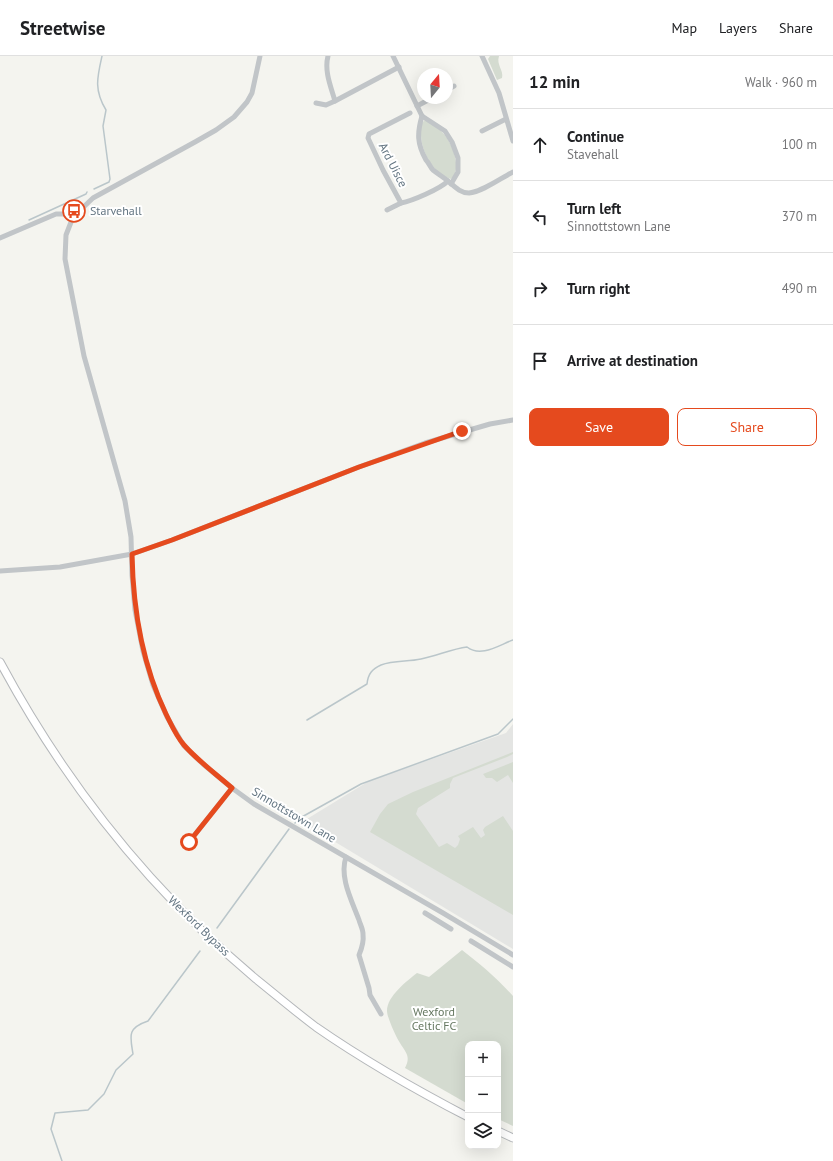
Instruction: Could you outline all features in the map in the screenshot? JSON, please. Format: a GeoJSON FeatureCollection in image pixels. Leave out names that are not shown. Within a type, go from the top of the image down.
{"type":"FeatureCollection","features":[{"type":"Feature","properties":{"kind":"highway","name":"Wexford Bypass"},"geometry":{"type":"LineString","coordinates":[[0,662],[18,697],[75,784],[127,851],[155,884],[200,930],[254,977],[316,1026],[391,1076],[465,1115]]}},
{"type":"Feature","properties":{"kind":"highway"},"geometry":{"type":"LineString","coordinates":[[501,1132],[513,1138]]}},
{"type":"Feature","properties":{"kind":"street"},"geometry":{"type":"LineString","coordinates":[[0,238],[56,214],[66,214],[73,217],[93,198],[216,130],[234,117],[247,102],[252,92],[260,56]]}},
{"type":"Feature","properties":{"kind":"street"},"geometry":{"type":"LineString","coordinates":[[328,56],[326,63],[328,76],[335,101]]}},
{"type":"Feature","properties":{"kind":"street"},"geometry":{"type":"LineString","coordinates":[[394,56],[422,116],[445,131],[452,142],[458,158],[458,172],[449,182]]}},
{"type":"Feature","properties":{"kind":"street"},"geometry":{"type":"LineString","coordinates":[[482,56],[499,93],[513,141]]}},
{"type":"Feature","properties":{"kind":"street"},"geometry":{"type":"LineString","coordinates":[[316,103],[326,105],[399,67]]}},
{"type":"Feature","properties":{"kind":"street"},"geometry":{"type":"LineString","coordinates":[[417,106],[421,104]]}},
{"type":"Feature","properties":{"kind":"street","name":"Ard Uisce"},"geometry":{"type":"LineString","coordinates":[[401,202],[383,170],[368,138],[369,134],[410,112]]}},
{"type":"Feature","properties":{"kind":"street"},"geometry":{"type":"LineString","coordinates":[[422,116],[419,127],[420,146],[431,167],[464,193],[471,193],[488,186],[513,172]]}},
{"type":"Feature","properties":{"kind":"street"},"geometry":{"type":"LineString","coordinates":[[482,131],[506,119]]}},
{"type":"Feature","properties":{"kind":"street","name":"Ard Uisce"},"geometry":{"type":"LineString","coordinates":[[387,210],[401,202],[408,202],[449,182]]}},
{"type":"Feature","properties":{"kind":"street","name":"Sinnottstown Lane"},"geometry":{"type":"LineString","coordinates":[[73,217],[66,235],[65,259],[84,356],[125,501],[131,537],[135,610],[143,651],[153,685],[175,731],[184,746],[232,788],[254,804],[513,955]]}},
{"type":"Feature","properties":{"kind":"street"},"geometry":{"type":"LineString","coordinates":[[0,571],[60,567],[132,554],[420,445],[490,424],[513,420]]}},
{"type":"Feature","properties":{"kind":"street"},"geometry":{"type":"LineString","coordinates":[[189,842],[232,788]]}},
{"type":"Feature","properties":{"kind":"street"},"geometry":{"type":"LineString","coordinates":[[346,857],[343,865],[346,881],[364,932],[363,945],[359,955],[370,995],[381,1014]]}},
{"type":"Feature","properties":{"kind":"street"},"geometry":{"type":"LineString","coordinates":[[425,913],[451,929]]}},
{"type":"Feature","properties":{"kind":"street"},"geometry":{"type":"LineString","coordinates":[[438,920],[443,913]]}},
{"type":"Feature","properties":{"kind":"street"},"geometry":{"type":"LineString","coordinates":[[471,941],[513,967]]}},
{"type":"Feature","properties":{"kind":"shaded area"},"geometry":{"type":"Polygon","coordinates":[[[513,724],[513,949],[302,822],[369,781],[506,733],[513,724]]]}},
{"type":"Feature","properties":{"kind":"green space"},"geometry":{"type":"Polygon","coordinates":[[[490,56],[499,56],[498,62],[502,72],[502,78],[497,80],[488,59],[490,56]]]}},
{"type":"Feature","properties":{"kind":"green space"},"geometry":{"type":"Polygon","coordinates":[[[425,120],[441,131],[453,149],[456,169],[451,179],[438,172],[428,160],[421,138],[422,125],[425,120]]]}},
{"type":"Feature","properties":{"kind":"green space"},"geometry":{"type":"Polygon","coordinates":[[[513,752],[513,754],[507,757],[453,778],[450,788],[418,808],[416,814],[439,847],[447,843],[455,848],[460,839],[458,836],[473,827],[481,838],[485,835],[483,830],[485,827],[503,816],[513,831],[513,915],[370,832],[380,814],[388,804],[413,792],[513,752]]]}},
{"type":"Feature","properties":{"kind":"green space"},"geometry":{"type":"Polygon","coordinates":[[[513,762],[513,783],[508,775],[497,782],[492,778],[486,778],[483,774],[513,762]]]}},
{"type":"Feature","properties":{"kind":"green space","name":"Wexford Celtic FC"},"geometry":{"type":"Polygon","coordinates":[[[462,950],[489,972],[513,996],[513,1126],[501,1120],[501,1041],[465,1041],[465,1102],[405,1068],[408,1057],[388,1018],[388,1005],[394,994],[417,973],[429,977],[462,950]]]}},
{"type":"Feature","properties":{"kind":"waterway"},"geometry":{"type":"LineString","coordinates":[[94,189],[109,182],[110,179],[103,126],[106,110],[98,90],[98,77],[102,56]]}},
{"type":"Feature","properties":{"kind":"waterway"},"geometry":{"type":"LineString","coordinates":[[29,220],[86,194],[87,192]]}},
{"type":"Feature","properties":{"kind":"waterway"},"geometry":{"type":"LineString","coordinates":[[307,720],[367,684],[368,677],[371,672],[381,665],[391,662],[421,659],[467,647],[478,651],[490,650],[513,640]]}},
{"type":"Feature","properties":{"kind":"waterway"},"geometry":{"type":"LineString","coordinates":[[295,823],[300,818],[361,784],[498,734],[513,719]]}},
{"type":"Feature","properties":{"kind":"waterway"},"geometry":{"type":"LineString","coordinates":[[217,928],[289,829]]}},
{"type":"Feature","properties":{"kind":"waterway"},"geometry":{"type":"LineString","coordinates":[[62,1161],[51,1129],[55,1113],[88,1110],[104,1094],[116,1070],[133,1054],[131,1042],[133,1030],[148,1021],[200,951]]}},
{"type":"Feature","properties":{"kind":"place","name":"Starvehall"},"geometry":{"type":"Point","coordinates":[74,211]}},
{"type":"Feature","properties":{"kind":"route"},"geometry":{"type":"LineString","coordinates":[[189,842],[232,788],[184,746],[160,702],[153,685],[143,651],[135,610],[132,554],[172,540],[359,467],[462,431]]}}]}
